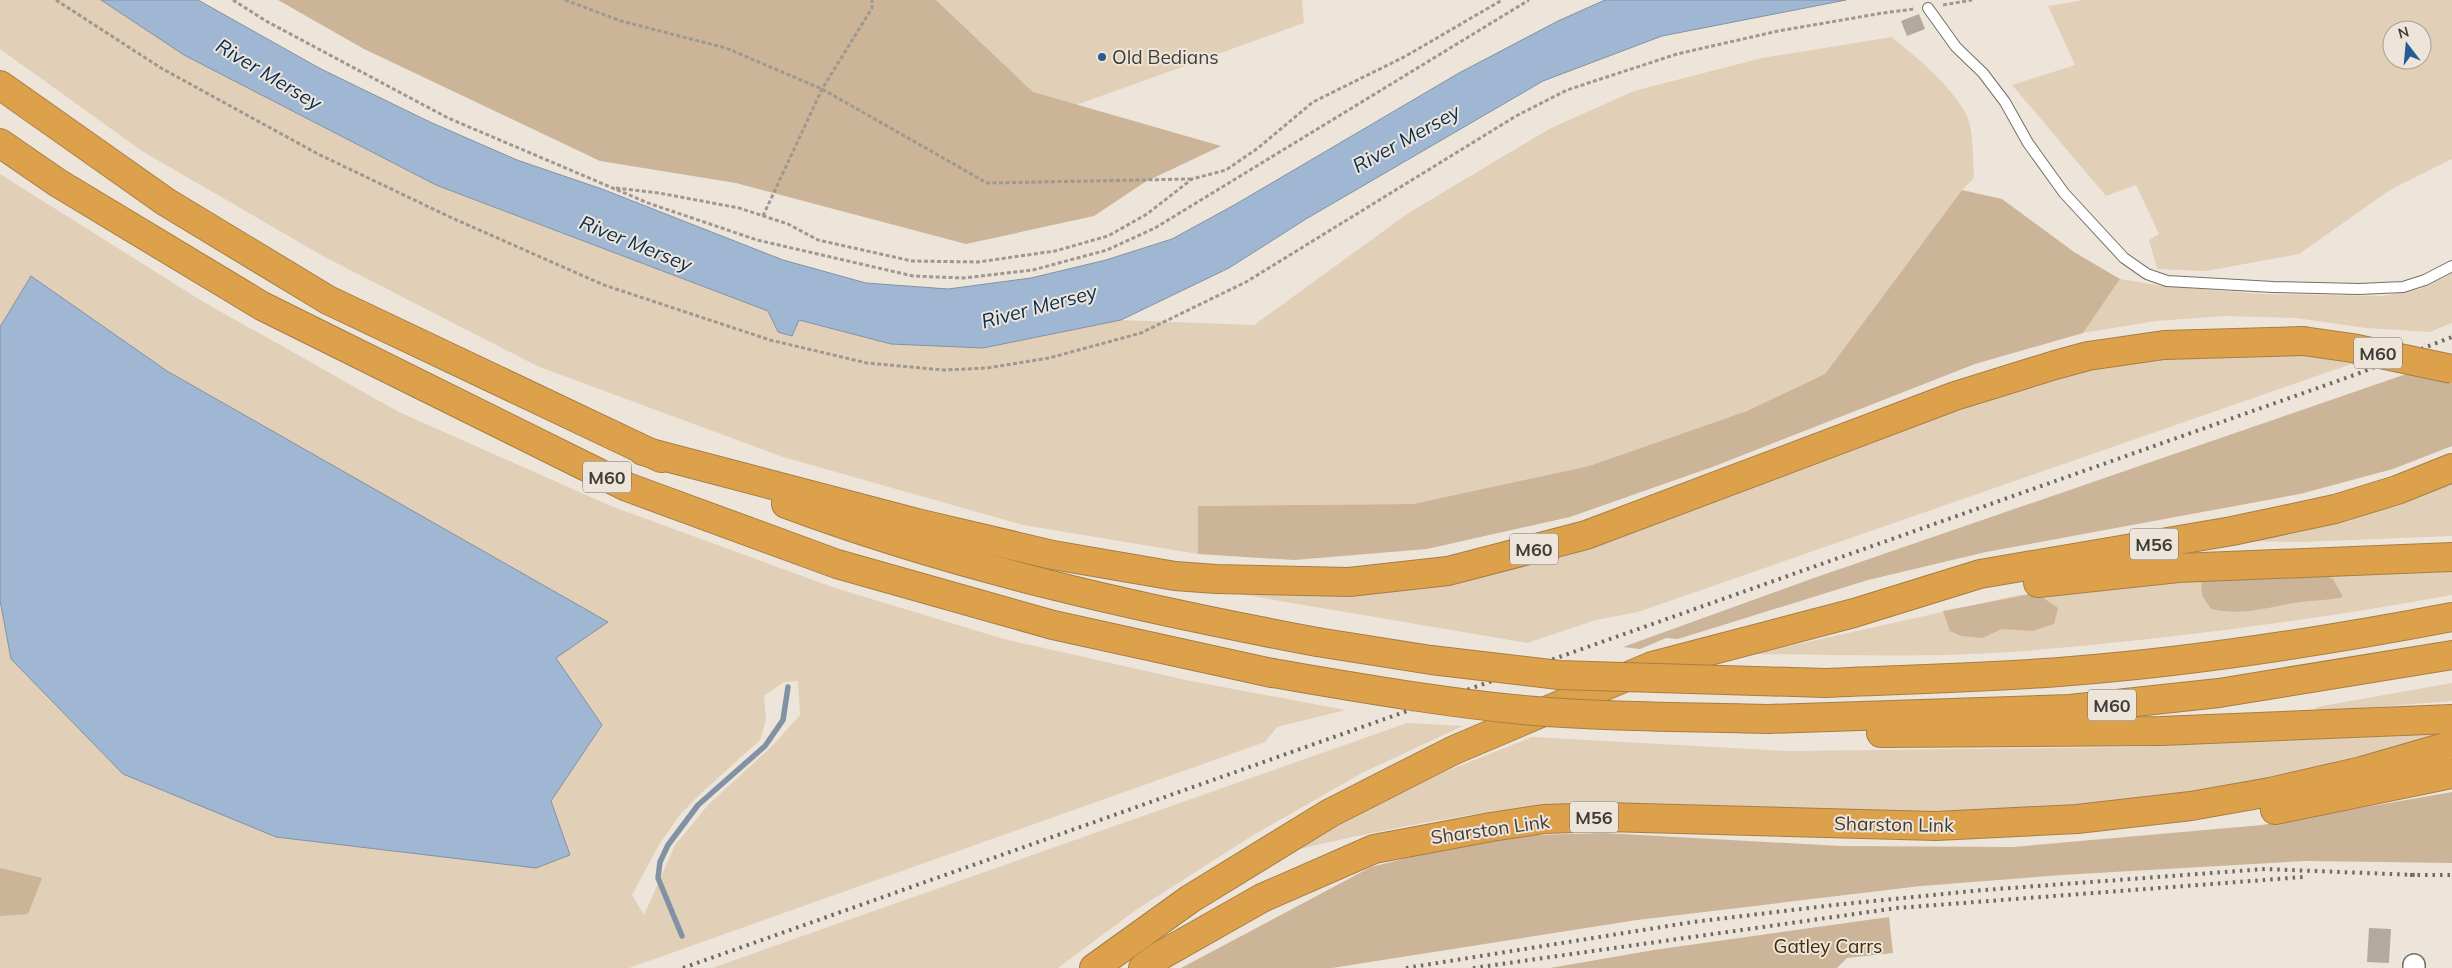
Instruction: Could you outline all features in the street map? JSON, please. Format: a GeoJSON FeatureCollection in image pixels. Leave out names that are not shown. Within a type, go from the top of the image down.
{"type":"FeatureCollection","features":[{"type":"Feature","properties":{"kind":"highway","name":"M60"},"geometry":{"type":"LineString","coordinates":[[0,85],[166,202],[328,300],[643,451],[854,530],[963,563],[1190,618],[1317,642],[1431,660],[1559,675],[1825,683],[2071,671],[2186,659],[2303,644],[2452,617]]}},
{"type":"Feature","properties":{"kind":"highway","name":"M60"},"geometry":{"type":"LineString","coordinates":[[0,143],[58,183],[262,306],[627,487],[846,567],[1053,625],[1272,673],[1388,693],[1522,710],[1643,716],[1768,719],[2070,709],[2219,693],[2452,655]]}},
{"type":"Feature","properties":{"kind":"highway","name":"M60"},"geometry":{"type":"LineString","coordinates":[[643,451],[917,522],[1062,556],[1183,576],[1276,581],[1349,582],[1448,571],[1586,535],[1701,494],[1946,399],[2088,356],[2164,345],[2304,341],[2352,348],[2452,369]]}},
{"type":"Feature","properties":{"kind":"highway","name":"M56"},"geometry":{"type":"LineString","coordinates":[[1094,968],[1174,910],[1246,863],[1330,813],[1438,758],[1652,666],[1854,613],[1980,574],[2232,531],[2335,509],[2397,490],[2452,468]]}},
{"type":"Feature","properties":{"kind":"highway"},"geometry":{"type":"LineString","coordinates":[[1854,613],[1998,588],[2113,573],[2247,564],[2452,556]]}},
{"type":"Feature","properties":{"kind":"highway","name":"M60"},"geometry":{"type":"LineString","coordinates":[[1768,719],[1878,733],[2152,731],[2452,719]]}},
{"type":"Feature","properties":{"kind":"highway","name":"M56"},"geometry":{"type":"LineString","coordinates":[[2077,819],[2191,806],[2270,792],[2362,771],[2452,745]]}},
{"type":"Feature","properties":{"kind":"highway","name":"M56"},"geometry":{"type":"LineString","coordinates":[[2077,819],[2172,824],[2275,810],[2452,774]]}},
{"type":"Feature","properties":{"kind":"highway","name":"Sharston Link"},"geometry":{"type":"LineString","coordinates":[[1143,968],[1158,957],[1262,898],[1374,849],[1491,827],[1544,819],[1605,817],[1936,826],[2077,819]]}},
{"type":"Feature","properties":{"kind":"lane"},"geometry":{"type":"LineString","coordinates":[[1928,8],[1956,47],[1984,73],[2005,102],[2028,143],[2064,193],[2124,258],[2147,274],[2167,281],[2360,289],[2403,287],[2425,280],[2452,266]]}},
{"type":"Feature","properties":{"kind":"path"},"geometry":{"type":"LineString","coordinates":[[56,0],[161,68],[318,154],[460,222],[604,285],[770,340],[866,364],[944,370],[987,368],[1048,358],[1122,338],[1157,326],[1246,282],[1516,116],[1567,90],[1677,54],[1778,31],[1883,12],[1928,8],[1972,0]]}},
{"type":"Feature","properties":{"kind":"path"},"geometry":{"type":"LineString","coordinates":[[233,0],[266,20],[448,118],[648,203],[757,240],[913,276],[963,278],[1033,270],[1106,250],[1155,228],[1529,0]]}},
{"type":"Feature","properties":{"kind":"path"},"geometry":{"type":"LineString","coordinates":[[565,0],[621,20],[726,48],[822,89],[987,183],[1192,179],[1226,170],[1258,148],[1313,102],[1406,56],[1502,0]]}},
{"type":"Feature","properties":{"kind":"path"},"geometry":{"type":"LineString","coordinates":[[763,216],[822,89],[872,8],[872,0]]}},
{"type":"Feature","properties":{"kind":"path"},"geometry":{"type":"LineString","coordinates":[[610,187],[659,193],[720,204],[788,224],[818,240],[902,258],[978,262],[1055,252],[1108,236],[1146,214],[1192,179]]}},
{"type":"Feature","properties":{"kind":"shaded area"},"geometry":{"type":"Polygon","coordinates":[[[0,0],[101,0],[184,55],[436,185],[768,311],[778,332],[799,320],[891,344],[983,348],[1121,320],[1254,325],[1407,214],[1549,129],[1634,91],[1762,58],[1892,37],[1942,82],[1959,102],[1966,114],[1972,137],[1974,178],[1962,190],[1825,374],[1747,411],[1589,466],[1413,504],[1198,506],[1198,554],[1023,525],[783,457],[537,366],[321,255],[142,151],[0,49],[0,0]]]}},
{"type":"Feature","properties":{"kind":"shaded area","name":"Old Bedians"},"geometry":{"type":"Polygon","coordinates":[[[936,0],[1302,0],[1304,23],[1043,117],[1033,92],[936,0]]]}},
{"type":"Feature","properties":{"kind":"shaded area"},"geometry":{"type":"Polygon","coordinates":[[[2084,0],[2452,0],[2452,159],[2390,190],[2299,254],[2206,271],[2157,269],[2149,240],[2159,234],[2136,185],[2106,196],[2012,85],[2075,65],[2048,6],[2084,0]]]}},
{"type":"Feature","properties":{"kind":"shaded area"},"geometry":{"type":"Polygon","coordinates":[[[0,174],[202,301],[399,412],[611,506],[832,587],[1004,639],[1191,681],[1346,710],[1277,727],[1265,742],[629,968],[0,968],[0,174]],[[798,681],[784,682],[764,696],[766,720],[760,740],[698,796],[679,816],[659,845],[632,895],[644,915],[675,845],[708,805],[773,745],[800,715],[798,681]]]}},
{"type":"Feature","properties":{"kind":"shaded area"},"geometry":{"type":"Polygon","coordinates":[[[2452,273],[2452,323],[2430,332],[2366,328],[2296,318],[2225,316],[2156,321],[2083,333],[2120,279],[2163,286],[2264,294],[2382,296],[2420,289],[2452,273]]]}},
{"type":"Feature","properties":{"kind":"shaded area"},"geometry":{"type":"Polygon","coordinates":[[[2215,351],[2306,355],[2357,362],[1638,612],[1596,620],[1527,643],[1198,587],[1369,591],[2064,373],[2215,351]]]}},
{"type":"Feature","properties":{"kind":"shaded area"},"geometry":{"type":"Polygon","coordinates":[[[2452,478],[2452,536],[2301,542],[2222,541],[2452,478]]]}},
{"type":"Feature","properties":{"kind":"shaded area"},"geometry":{"type":"Polygon","coordinates":[[[2452,564],[2452,595],[2245,627],[2140,640],[2001,653],[1894,655],[1753,654],[2019,595],[2120,584],[2452,564]]]}},
{"type":"Feature","properties":{"kind":"shaded area"},"geometry":{"type":"Polygon","coordinates":[[[2452,683],[2452,701],[2315,712],[2316,707],[2452,683]]]}},
{"type":"Feature","properties":{"kind":"shaded area"},"geometry":{"type":"Polygon","coordinates":[[[1407,723],[1463,726],[1364,772],[1255,834],[1136,910],[1058,968],[712,968],[1407,723]]]}},
{"type":"Feature","properties":{"kind":"shaded area"},"geometry":{"type":"Polygon","coordinates":[[[2364,732],[2437,733],[2406,745],[2374,754],[2255,782],[2201,792],[2091,805],[1980,812],[1925,812],[1839,811],[1650,803],[1577,804],[1536,807],[1454,818],[1372,833],[1291,851],[1367,810],[1444,772],[1532,737],[1787,751],[2138,747],[2364,732]]]}},
{"type":"Feature","properties":{"kind":"green space"},"geometry":{"type":"Polygon","coordinates":[[[278,0],[936,0],[1033,92],[1221,146],[1145,182],[1094,216],[966,244],[736,183],[600,161],[364,49],[278,0]]]}},
{"type":"Feature","properties":{"kind":"green space"},"geometry":{"type":"Polygon","coordinates":[[[1962,190],[2002,199],[2074,252],[2120,279],[2083,333],[1975,364],[1715,466],[1570,517],[1427,549],[1294,560],[1198,554],[1198,506],[1413,504],[1589,466],[1747,411],[1825,374],[1962,190]]]}},
{"type":"Feature","properties":{"kind":"green space"},"geometry":{"type":"Polygon","coordinates":[[[2412,372],[2452,381],[2452,446],[2393,469],[2300,494],[1986,552],[1868,580],[1678,639],[1666,638],[1640,649],[1623,647],[1811,579],[2412,372]]]}},
{"type":"Feature","properties":{"kind":"green space"},"geometry":{"type":"Polygon","coordinates":[[[2316,572],[2333,579],[2343,597],[2237,612],[2211,609],[2202,595],[2201,577],[2316,572]]]}},
{"type":"Feature","properties":{"kind":"green space"},"geometry":{"type":"Polygon","coordinates":[[[2036,593],[2058,608],[2054,624],[2033,631],[2002,629],[1982,638],[1961,636],[1950,631],[1943,611],[2036,593]]]}},
{"type":"Feature","properties":{"kind":"green space"},"geometry":{"type":"Polygon","coordinates":[[[2452,792],[2452,863],[2305,861],[2062,875],[1921,886],[1637,920],[1332,968],[1181,968],[1371,867],[1495,836],[1604,833],[1841,846],[2013,847],[2262,825],[2452,792]]]}},
{"type":"Feature","properties":{"kind":"green space"},"geometry":{"type":"Polygon","coordinates":[[[0,868],[42,878],[28,914],[0,916],[0,868]]]}},
{"type":"Feature","properties":{"kind":"green space","name":"Gatley Carrs"},"geometry":{"type":"Polygon","coordinates":[[[1889,917],[1893,953],[1847,958],[1837,968],[1550,968],[1654,950],[1889,917]]]}},
{"type":"Feature","properties":{"kind":"water","name":"River Mersey"},"geometry":{"type":"Polygon","coordinates":[[[101,0],[198,0],[321,69],[430,122],[517,160],[602,189],[783,260],[866,283],[948,289],[1031,278],[1106,260],[1172,239],[1236,204],[1459,73],[1558,21],[1605,0],[1846,0],[1662,36],[1543,81],[1306,219],[1229,268],[1121,320],[983,348],[891,344],[799,320],[792,336],[778,332],[768,311],[436,185],[184,55],[101,0]]]}},
{"type":"Feature","properties":{"kind":"water"},"geometry":{"type":"Polygon","coordinates":[[[31,276],[167,371],[608,622],[556,658],[602,725],[551,801],[570,855],[536,868],[276,837],[123,774],[11,659],[0,600],[0,327],[31,276]]]}},
{"type":"Feature","properties":{"kind":"building"},"geometry":{"type":"Polygon","coordinates":[[[1919,14],[1925,29],[1907,36],[1901,21],[1919,14]]]}},
{"type":"Feature","properties":{"kind":"building"},"geometry":{"type":"Polygon","coordinates":[[[2369,928],[2391,929],[2389,963],[2367,962],[2369,928]]]}},
{"type":"Feature","properties":{"kind":"waterway"},"geometry":{"type":"LineString","coordinates":[[682,936],[658,878],[660,862],[668,845],[698,805],[765,746],[783,720],[788,687]]}},
{"type":"Feature","properties":{"kind":"railway"},"geometry":{"type":"LineString","coordinates":[[683,968],[2357,374],[2452,337]]}},
{"type":"Feature","properties":{"kind":"railway"},"geometry":{"type":"LineString","coordinates":[[1406,968],[1693,922],[1984,890],[2265,869],[2416,875]]}},
{"type":"Feature","properties":{"kind":"railway"},"geometry":{"type":"LineString","coordinates":[[2410,875],[2452,875]]}},
{"type":"Feature","properties":{"kind":"railway"},"geometry":{"type":"LineString","coordinates":[[1473,968],[1897,908],[2303,877]]}},
{"type":"Feature","properties":{"kind":"place","name":"Old Bedians"},"geometry":{"type":"Point","coordinates":[1102,57]}}]}
